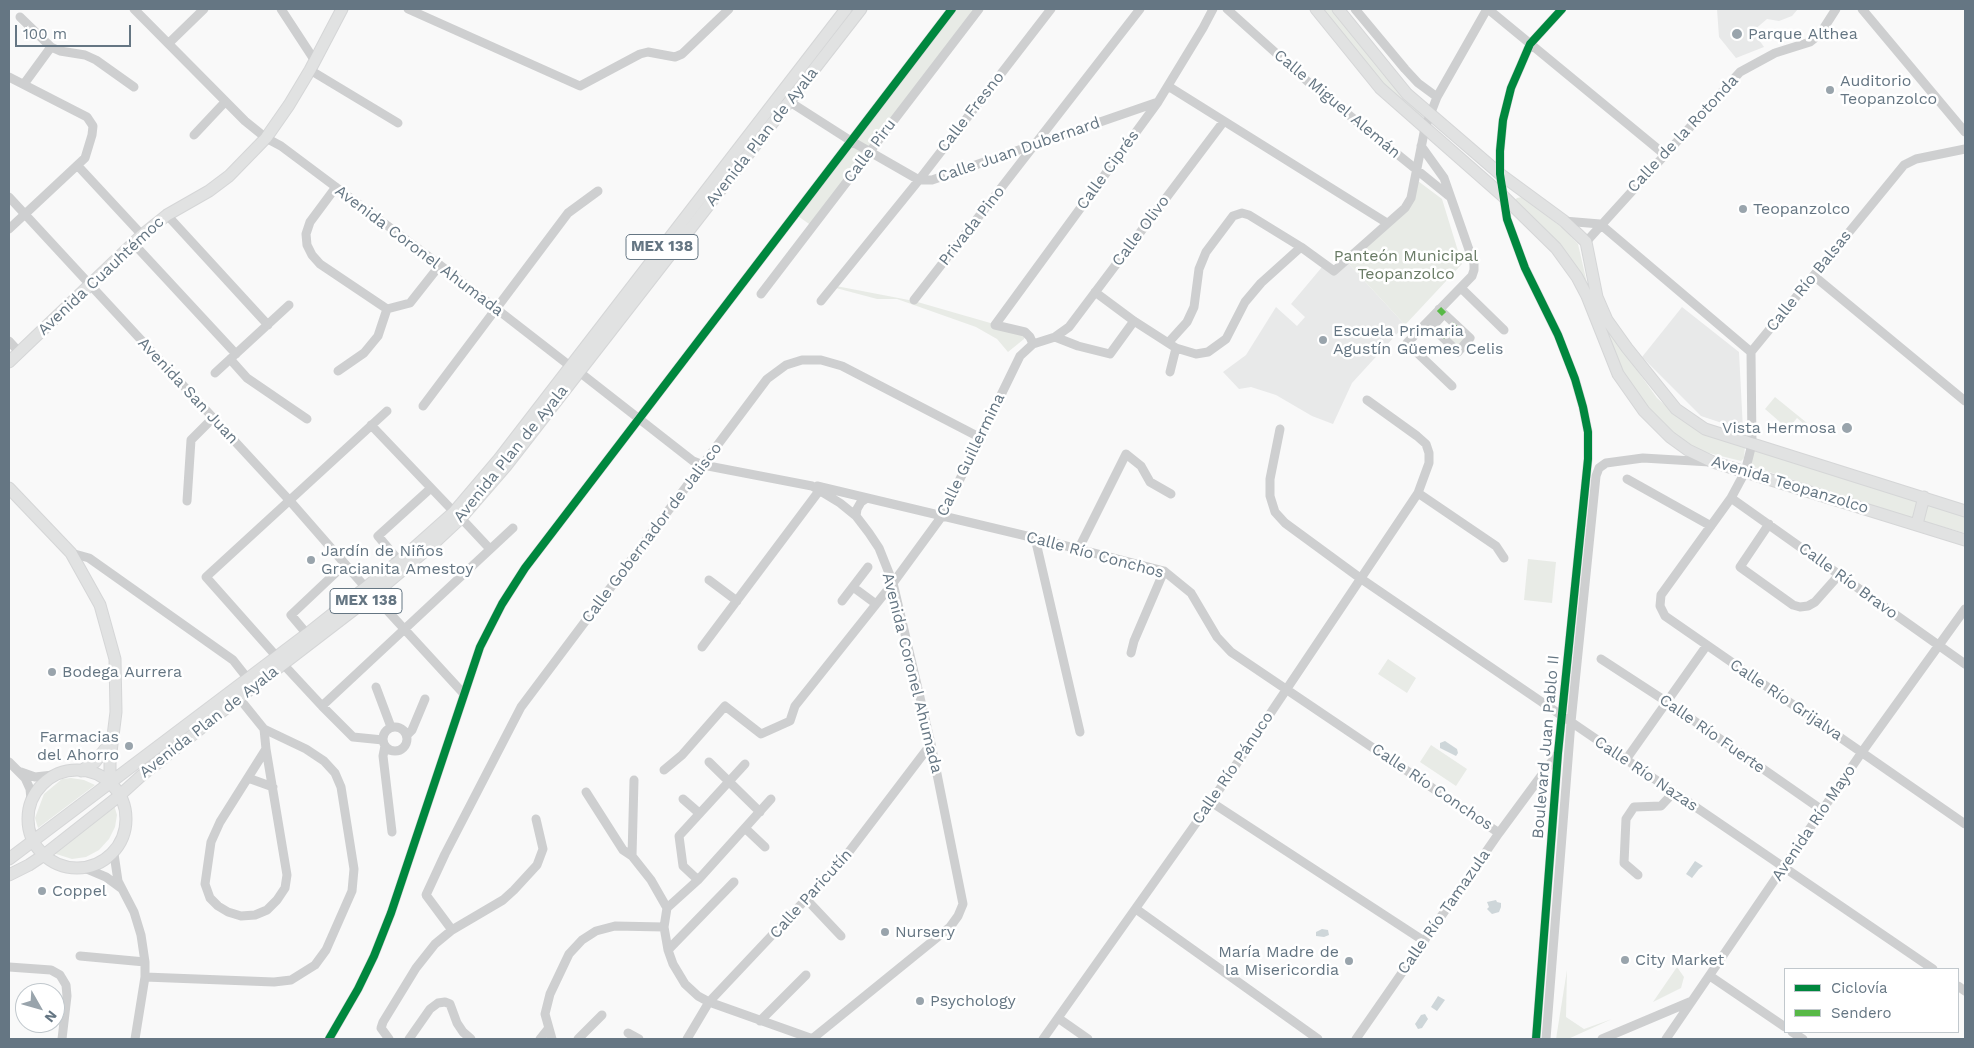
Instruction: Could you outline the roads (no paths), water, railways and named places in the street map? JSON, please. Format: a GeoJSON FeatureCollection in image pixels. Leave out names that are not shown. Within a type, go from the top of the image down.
{"type":"FeatureCollection","features":[{"type":"Feature","properties":{"kind":"main road","name":"Avenida Cuauhtémoc"},"geometry":{"type":"LineString","coordinates":[[9,362],[142,235],[167,215],[209,191],[229,176],[266,138],[289,105],[312,66],[342,9]]}},
{"type":"Feature","properties":{"kind":"main road","name":"Avenida Plan de Ayala"},"geometry":{"type":"LineString","coordinates":[[786,98],[846,9]]}},
{"type":"Feature","properties":{"kind":"main road","name":"Avenida Plan de Ayala"},"geometry":{"type":"LineString","coordinates":[[10,858],[34,842],[248,679],[280,660],[431,546],[458,515],[492,468],[574,369],[786,98],[861,9]]}},
{"type":"Feature","properties":{"kind":"main road","name":"Avenida Teopanzolco"},"geometry":{"type":"LineString","coordinates":[[1316,9],[1380,88],[1504,197],[1556,248],[1577,277],[1587,296],[1618,374],[1644,412],[1670,437],[1688,450],[1713,462],[1965,540]]}},
{"type":"Feature","properties":{"kind":"main road"},"geometry":{"type":"LineString","coordinates":[[1338,9],[1394,79],[1430,115],[1500,174],[1564,221],[1586,242]]}},
{"type":"Feature","properties":{"kind":"main road","name":"Avenida Teopanzolco"},"geometry":{"type":"LineString","coordinates":[[1586,242],[1597,297],[1607,320],[1626,348],[1676,409],[1705,429],[1924,496],[1965,511]]}},
{"type":"Feature","properties":{"kind":"main road"},"geometry":{"type":"LineString","coordinates":[[9,488],[71,553],[100,605],[115,659],[116,712],[110,760],[110,784]]}},
{"type":"Feature","properties":{"kind":"main road"},"geometry":{"type":"LineString","coordinates":[[1917,524],[1924,496]]}},
{"type":"Feature","properties":{"kind":"main road","name":"Avenida Plan de Ayala"},"geometry":{"type":"LineString","coordinates":[[9,875],[44,855],[120,796],[141,776],[239,698],[307,634],[370,591],[399,561],[458,515]]}},
{"type":"Feature","properties":{"kind":"main road"},"geometry":{"type":"LineString","coordinates":[[81,770],[94,762],[112,741]]}},
{"type":"Feature","properties":{"kind":"main road"},"geometry":{"type":"LineString","coordinates":[[110,760],[113,767],[117,770],[129,770]]}},
{"type":"Feature","properties":{"kind":"main road"},"geometry":{"type":"LineString","coordinates":[[10,858],[23,838],[31,799],[36,789],[53,775],[66,770],[81,770],[97,775],[110,784],[120,796],[125,809],[126,822]]}},
{"type":"Feature","properties":{"kind":"main road"},"geometry":{"type":"LineString","coordinates":[[29,865],[87,869],[101,863],[114,854],[125,834],[130,796],[141,776]]}},
{"type":"Feature","properties":{"kind":"main road"},"geometry":{"type":"LineString","coordinates":[[28,817],[34,842],[44,855],[54,862],[67,867]]}},
{"type":"Feature","properties":{"kind":"street","name":"Avenida Coronel Ahumada"},"geometry":{"type":"LineString","coordinates":[[134,9],[225,102],[266,138],[281,146],[440,265],[639,417],[693,461],[703,465],[818,488],[856,516],[870,532],[879,548],[893,583],[931,744],[963,904],[958,916],[950,927],[812,1039]]}},
{"type":"Feature","properties":{"kind":"street"},"geometry":{"type":"LineString","coordinates":[[169,43],[204,9]]}},
{"type":"Feature","properties":{"kind":"street"},"geometry":{"type":"LineString","coordinates":[[281,9],[312,66],[398,124]]}},
{"type":"Feature","properties":{"kind":"street"},"geometry":{"type":"LineString","coordinates":[[408,9],[580,86],[640,54],[648,52],[675,57],[682,54],[729,9]]}},
{"type":"Feature","properties":{"kind":"street"},"geometry":{"type":"LineString","coordinates":[[329,1039],[358,989],[374,956],[391,913],[463,693],[480,647],[502,604],[525,568],[639,417],[952,9]]}},
{"type":"Feature","properties":{"kind":"street","name":"Calle Piru"},"geometry":{"type":"LineString","coordinates":[[761,294],[979,9]]}},
{"type":"Feature","properties":{"kind":"street","name":"Calle Fresno"},"geometry":{"type":"LineString","coordinates":[[821,301],[836,285],[919,180],[1051,9]]}},
{"type":"Feature","properties":{"kind":"street","name":"Privada Pino"},"geometry":{"type":"LineString","coordinates":[[914,300],[1140,9]]}},
{"type":"Feature","properties":{"kind":"street","name":"Calle Ciprés"},"geometry":{"type":"LineString","coordinates":[[1033,344],[1025,332],[995,325],[1158,102],[1203,28],[1212,9]]}},
{"type":"Feature","properties":{"kind":"street","name":"Calle Miguel Alemán"},"geometry":{"type":"LineString","coordinates":[[1227,9],[1307,81],[1449,196]]}},
{"type":"Feature","properties":{"kind":"street"},"geometry":{"type":"LineString","coordinates":[[1355,9],[1418,83],[1437,97]]}},
{"type":"Feature","properties":{"kind":"street"},"geometry":{"type":"LineString","coordinates":[[1170,372],[1172,346],[1194,307],[1199,269],[1206,252],[1233,216],[1242,213],[1249,215],[1301,247],[1334,271],[1405,208],[1408,203],[1425,128],[1437,97],[1487,9],[1664,154]]}},
{"type":"Feature","properties":{"kind":"street","name":"Boulevard Juan Pablo II"},"geometry":{"type":"LineString","coordinates":[[1546,1039],[1570,736],[1567,719],[1588,458],[1588,432],[1575,379],[1558,336],[1525,268],[1507,219],[1500,174],[1500,151],[1503,120],[1511,88],[1530,44],[1562,9]]}},
{"type":"Feature","properties":{"kind":"street","name":"Calle de la Rotonda"},"geometry":{"type":"LineString","coordinates":[[1586,242],[1600,224],[1740,72],[1775,54],[1810,42],[1820,34],[1836,9]]}},
{"type":"Feature","properties":{"kind":"street"},"geometry":{"type":"LineString","coordinates":[[1862,9],[1965,132]]}},
{"type":"Feature","properties":{"kind":"street"},"geometry":{"type":"LineString","coordinates":[[20,17],[51,47],[60,51],[85,55],[96,60],[134,87]]}},
{"type":"Feature","properties":{"kind":"street"},"geometry":{"type":"LineString","coordinates":[[24,84],[51,47]]}},
{"type":"Feature","properties":{"kind":"street"},"geometry":{"type":"LineString","coordinates":[[9,77],[87,117],[93,126],[86,158],[9,229]]}},
{"type":"Feature","properties":{"kind":"street"},"geometry":{"type":"LineString","coordinates":[[1168,86],[1387,223]]}},
{"type":"Feature","properties":{"kind":"street","name":"Calle Juan Dubernard"},"geometry":{"type":"LineString","coordinates":[[786,98],[851,141],[919,180],[932,180],[1158,102]]}},
{"type":"Feature","properties":{"kind":"street"},"geometry":{"type":"LineString","coordinates":[[194,135],[225,102]]}},
{"type":"Feature","properties":{"kind":"street","name":"Calle Olivo"},"geometry":{"type":"LineString","coordinates":[[1055,337],[1069,326],[1224,121]]}},
{"type":"Feature","properties":{"kind":"street"},"geometry":{"type":"LineString","coordinates":[[1421,146],[1444,178],[1474,264],[1472,276],[1442,312],[1432,327],[1458,352],[1470,338],[1442,312]]}},
{"type":"Feature","properties":{"kind":"street","name":"Calle Río Balsas"},"geometry":{"type":"LineString","coordinates":[[1751,352],[1904,164],[1916,159],[1965,149]]}},
{"type":"Feature","properties":{"kind":"street"},"geometry":{"type":"LineString","coordinates":[[78,166],[142,235]]}},
{"type":"Feature","properties":{"kind":"street"},"geometry":{"type":"LineString","coordinates":[[336,187],[310,222],[306,234],[307,245],[312,255],[320,264],[387,310]]}},
{"type":"Feature","properties":{"kind":"street"},"geometry":{"type":"LineString","coordinates":[[422,406],[568,213],[598,191]]}},
{"type":"Feature","properties":{"kind":"street","name":"Avenida San Juan"},"geometry":{"type":"LineString","coordinates":[[9,197],[290,501],[463,693]]}},
{"type":"Feature","properties":{"kind":"street"},"geometry":{"type":"LineString","coordinates":[[167,215],[268,325]]}},
{"type":"Feature","properties":{"kind":"street"},"geometry":{"type":"LineString","coordinates":[[1564,221],[1600,224],[1751,352],[1752,444],[1745,472],[1731,498],[1712,526],[1627,479]]}},
{"type":"Feature","properties":{"kind":"street"},"geometry":{"type":"LineString","coordinates":[[133,243],[233,357],[247,378],[307,419]]}},
{"type":"Feature","properties":{"kind":"street"},"geometry":{"type":"LineString","coordinates":[[1095,292],[1172,346],[1196,354],[1208,352],[1226,339],[1245,302],[1261,283],[1301,247]]}},
{"type":"Feature","properties":{"kind":"street"},"geometry":{"type":"LineString","coordinates":[[387,310],[410,303],[440,265]]}},
{"type":"Feature","properties":{"kind":"street"},"geometry":{"type":"LineString","coordinates":[[1814,276],[1965,401]]}},
{"type":"Feature","properties":{"kind":"street"},"geometry":{"type":"LineString","coordinates":[[1461,288],[1504,330]]}},
{"type":"Feature","properties":{"kind":"street"},"geometry":{"type":"LineString","coordinates":[[215,373],[289,305]]}},
{"type":"Feature","properties":{"kind":"street"},"geometry":{"type":"LineString","coordinates":[[338,371],[364,353],[378,336],[387,310]]}},
{"type":"Feature","properties":{"kind":"street"},"geometry":{"type":"LineString","coordinates":[[1442,312],[1407,343],[1452,386]]}},
{"type":"Feature","properties":{"kind":"street"},"geometry":{"type":"LineString","coordinates":[[1033,344],[1055,337],[1078,346],[1110,354],[1134,321]]}},
{"type":"Feature","properties":{"kind":"street"},"geometry":{"type":"LineString","coordinates":[[1442,337],[1455,324]]}},
{"type":"Feature","properties":{"kind":"street"},"geometry":{"type":"LineString","coordinates":[[9,341],[19,352]]}},
{"type":"Feature","properties":{"kind":"street","name":"Calle Guillermina"},"geometry":{"type":"LineString","coordinates":[[664,770],[682,755],[725,706],[761,734],[790,721],[796,706],[893,583],[942,516],[1020,356],[1033,344]]}},
{"type":"Feature","properties":{"kind":"street","name":"Calle Gobernador de Jalisco"},"geometry":{"type":"LineString","coordinates":[[452,930],[426,895],[445,854],[521,707],[767,379],[786,366],[802,360],[821,360],[842,366],[979,437]]}},
{"type":"Feature","properties":{"kind":"street","name":"Calle Río Pánuco"},"geometry":{"type":"LineString","coordinates":[[1043,1039],[1211,802],[1418,494],[1429,463],[1429,453],[1426,444],[1367,400]]}},
{"type":"Feature","properties":{"kind":"street"},"geometry":{"type":"LineString","coordinates":[[386,411],[206,577],[322,706],[353,737],[384,743],[394,751],[398,750],[406,744],[407,735],[412,730],[425,699]]}},
{"type":"Feature","properties":{"kind":"street"},"geometry":{"type":"LineString","coordinates":[[187,501],[190,440],[213,418]]}},
{"type":"Feature","properties":{"kind":"street"},"geometry":{"type":"LineString","coordinates":[[371,425],[490,549]]}},
{"type":"Feature","properties":{"kind":"street","name":"Calle Río Nazas"},"geometry":{"type":"LineString","coordinates":[[1280,429],[1270,478],[1270,496],[1275,512],[1285,523],[1360,578],[1932,968]]}},
{"type":"Feature","properties":{"kind":"street"},"geometry":{"type":"LineString","coordinates":[[1078,550],[1126,454],[1141,466],[1150,482],[1171,494]]}},
{"type":"Feature","properties":{"kind":"street","name":"Boulevard Juan Pablo II"},"geometry":{"type":"LineString","coordinates":[[1536,1039],[1558,752],[1567,719],[1596,476],[1599,468],[1606,464],[1643,458],[1713,462]]}},
{"type":"Feature","properties":{"kind":"street"},"geometry":{"type":"LineString","coordinates":[[399,561],[378,536],[432,488]]}},
{"type":"Feature","properties":{"kind":"street"},"geometry":{"type":"LineString","coordinates":[[702,647],[818,488]]}},
{"type":"Feature","properties":{"kind":"street","name":"Calle Río Conchos"},"geometry":{"type":"LineString","coordinates":[[818,488],[1035,538],[1164,571],[1191,592],[1217,637],[1231,652],[1499,833]]}},
{"type":"Feature","properties":{"kind":"street"},"geometry":{"type":"LineString","coordinates":[[1418,494],[1496,546],[1504,558]]}},
{"type":"Feature","properties":{"kind":"street"},"geometry":{"type":"LineString","coordinates":[[856,516],[861,502],[867,498]]}},
{"type":"Feature","properties":{"kind":"street","name":"Calle Río Bravo"},"geometry":{"type":"LineString","coordinates":[[1731,498],[1965,664]]}},
{"type":"Feature","properties":{"kind":"street"},"geometry":{"type":"LineString","coordinates":[[1769,524],[1740,567],[1793,605],[1800,607],[1808,606],[1815,602],[1839,575]]}},
{"type":"Feature","properties":{"kind":"street","name":"Calle Río Grijalva"},"geometry":{"type":"LineString","coordinates":[[1712,526],[1661,595],[1660,606],[1665,616],[1965,824]]}},
{"type":"Feature","properties":{"kind":"street"},"geometry":{"type":"LineString","coordinates":[[322,706],[512,528]]}},
{"type":"Feature","properties":{"kind":"street"},"geometry":{"type":"LineString","coordinates":[[1035,538],[1080,732]]}},
{"type":"Feature","properties":{"kind":"street"},"geometry":{"type":"LineString","coordinates":[[71,553],[89,558],[234,660],[248,679]]}},
{"type":"Feature","properties":{"kind":"street"},"geometry":{"type":"LineString","coordinates":[[307,634],[290,615],[345,564]]}},
{"type":"Feature","properties":{"kind":"street"},"geometry":{"type":"LineString","coordinates":[[842,601],[868,567]]}},
{"type":"Feature","properties":{"kind":"street"},"geometry":{"type":"LineString","coordinates":[[1131,653],[1134,641],[1164,571]]}},
{"type":"Feature","properties":{"kind":"street"},"geometry":{"type":"LineString","coordinates":[[709,580],[737,601]]}},
{"type":"Feature","properties":{"kind":"street"},"geometry":{"type":"LineString","coordinates":[[853,587],[876,604]]}},
{"type":"Feature","properties":{"kind":"street","name":"Avenida Río Mayo"},"geometry":{"type":"LineString","coordinates":[[1666,1039],[1862,752],[1965,609]]}},
{"type":"Feature","properties":{"kind":"street"},"geometry":{"type":"LineString","coordinates":[[1626,760],[1707,645]]}},
{"type":"Feature","properties":{"kind":"street","name":"Calle Río Fuerte"},"geometry":{"type":"LineString","coordinates":[[1601,659],[1667,702],[1822,810]]}},
{"type":"Feature","properties":{"kind":"street"},"geometry":{"type":"LineString","coordinates":[[376,688],[390,727]]}},
{"type":"Feature","properties":{"kind":"street"},"geometry":{"type":"LineString","coordinates":[[145,977],[274,982],[291,980],[314,965],[326,950],[352,891],[354,869],[341,787],[335,773],[324,761],[306,749],[264,729],[239,698]]}},
{"type":"Feature","properties":{"kind":"street"},"geometry":{"type":"LineString","coordinates":[[392,832],[384,756],[386,730],[390,727],[400,728],[407,735]]}},
{"type":"Feature","properties":{"kind":"street"},"geometry":{"type":"LineString","coordinates":[[264,729],[287,875],[285,888],[278,900],[267,910],[241,916],[228,912],[210,898],[205,884],[211,842],[220,822],[266,749]]}},
{"type":"Feature","properties":{"kind":"street","name":"Calle Río Tamazula"},"geometry":{"type":"LineString","coordinates":[[1356,1039],[1499,833],[1570,736]]}},
{"type":"Feature","properties":{"kind":"street","name":"Calle Paricutín"},"geometry":{"type":"LineString","coordinates":[[687,1039],[709,1002],[842,861],[931,744]]}},
{"type":"Feature","properties":{"kind":"street"},"geometry":{"type":"LineString","coordinates":[[9,762],[28,784],[31,799]]}},
{"type":"Feature","properties":{"kind":"street"},"geometry":{"type":"LineString","coordinates":[[709,762],[760,812]]}},
{"type":"Feature","properties":{"kind":"street"},"geometry":{"type":"LineString","coordinates":[[698,880],[684,866],[679,836],[745,764]]}},
{"type":"Feature","properties":{"kind":"street"},"geometry":{"type":"LineString","coordinates":[[16,769],[35,777],[53,775]]}},
{"type":"Feature","properties":{"kind":"street"},"geometry":{"type":"LineString","coordinates":[[248,778],[273,788]]}},
{"type":"Feature","properties":{"kind":"street"},"geometry":{"type":"LineString","coordinates":[[632,856],[634,780]]}},
{"type":"Feature","properties":{"kind":"street"},"geometry":{"type":"LineString","coordinates":[[586,792],[623,850],[632,856],[651,880],[667,908],[664,927],[668,950],[672,964],[686,984],[698,996],[709,1002],[812,1039]]}},
{"type":"Feature","properties":{"kind":"street"},"geometry":{"type":"LineString","coordinates":[[1638,875],[1624,863],[1626,819],[1634,807],[1661,806],[1673,793]]}},
{"type":"Feature","properties":{"kind":"street"},"geometry":{"type":"LineString","coordinates":[[683,799],[699,813]]}},
{"type":"Feature","properties":{"kind":"street"},"geometry":{"type":"LineString","coordinates":[[667,908],[698,880],[746,829],[771,799]]}},
{"type":"Feature","properties":{"kind":"street"},"geometry":{"type":"LineString","coordinates":[[1211,802],[1424,941]]}},
{"type":"Feature","properties":{"kind":"street"},"geometry":{"type":"LineString","coordinates":[[389,1039],[382,1028],[383,1022],[416,968],[435,944],[452,930],[503,900],[537,865],[543,849],[536,819]]}},
{"type":"Feature","properties":{"kind":"street"},"geometry":{"type":"LineString","coordinates":[[746,829],[766,847]]}},
{"type":"Feature","properties":{"kind":"street"},"geometry":{"type":"LineString","coordinates":[[114,854],[116,872],[122,889],[134,912],[141,935],[145,962],[145,977],[135,1039]]}},
{"type":"Feature","properties":{"kind":"street"},"geometry":{"type":"LineString","coordinates":[[87,869],[106,877],[122,889]]}},
{"type":"Feature","properties":{"kind":"street"},"geometry":{"type":"LineString","coordinates":[[668,950],[734,882]]}},
{"type":"Feature","properties":{"kind":"street"},"geometry":{"type":"LineString","coordinates":[[807,900],[841,936]]}},
{"type":"Feature","properties":{"kind":"street"},"geometry":{"type":"LineString","coordinates":[[1136,909],[1318,1039]]}},
{"type":"Feature","properties":{"kind":"street"},"geometry":{"type":"LineString","coordinates":[[552,1039],[545,1014],[550,994],[569,954],[582,940],[596,931],[615,926],[664,927]]}},
{"type":"Feature","properties":{"kind":"street"},"geometry":{"type":"LineString","coordinates":[[80,956],[145,962]]}},
{"type":"Feature","properties":{"kind":"street"},"geometry":{"type":"LineString","coordinates":[[9,967],[50,970],[60,976],[66,985],[67,996],[62,1039]]}},
{"type":"Feature","properties":{"kind":"street"},"geometry":{"type":"LineString","coordinates":[[760,1021],[806,975]]}},
{"type":"Feature","properties":{"kind":"street"},"geometry":{"type":"LineString","coordinates":[[1710,976],[1784,1026]]}},
{"type":"Feature","properties":{"kind":"street"},"geometry":{"type":"LineString","coordinates":[[1602,1039],[1692,1001]]}},
{"type":"Feature","properties":{"kind":"street"},"geometry":{"type":"LineString","coordinates":[[409,1039],[430,1009],[438,1003],[445,1002],[450,1004],[457,1023],[471,1039]]}},
{"type":"Feature","properties":{"kind":"street"},"geometry":{"type":"LineString","coordinates":[[578,1039],[602,1015]]}},
{"type":"Feature","properties":{"kind":"street"},"geometry":{"type":"LineString","coordinates":[[1058,1018],[1088,1039]]}},
{"type":"Feature","properties":{"kind":"street"},"geometry":{"type":"LineString","coordinates":[[540,1039],[548,1029]]}},
{"type":"Feature","properties":{"kind":"street"},"geometry":{"type":"LineString","coordinates":[[628,1033],[639,1039]]}},
{"type":"Feature","properties":{"kind":"place","name":"Parque Althea"},"geometry":{"type":"Point","coordinates":[1737,34]}},
{"type":"Feature","properties":{"kind":"place","name":"Auditorio Teopanzolco"},"geometry":{"type":"Point","coordinates":[1830,90]}},
{"type":"Feature","properties":{"kind":"place","name":"Teopanzolco"},"geometry":{"type":"Point","coordinates":[1743,209]}},
{"type":"Feature","properties":{"kind":"place","name":"Escuela Primaria Agustín Güemes Celis"},"geometry":{"type":"Point","coordinates":[1323,340]}},
{"type":"Feature","properties":{"kind":"place","name":"Vista Hermosa"},"geometry":{"type":"Point","coordinates":[1847,428]}},
{"type":"Feature","properties":{"kind":"place","name":"Jardín de Niños Gracianita Amestoy"},"geometry":{"type":"Point","coordinates":[311,560]}},
{"type":"Feature","properties":{"kind":"place","name":"Bodega Aurrera"},"geometry":{"type":"Point","coordinates":[52,672]}},
{"type":"Feature","properties":{"kind":"place","name":"Farmacias del Ahorro"},"geometry":{"type":"Point","coordinates":[129,746]}},
{"type":"Feature","properties":{"kind":"place","name":"Coppel"},"geometry":{"type":"Point","coordinates":[42,891]}},
{"type":"Feature","properties":{"kind":"place","name":"Nursery"},"geometry":{"type":"Point","coordinates":[885,932]}},
{"type":"Feature","properties":{"kind":"place","name":"City Market"},"geometry":{"type":"Point","coordinates":[1625,960]}},
{"type":"Feature","properties":{"kind":"place","name":"María Madre de la Misericordia"},"geometry":{"type":"Point","coordinates":[1349,961]}},
{"type":"Feature","properties":{"kind":"place","name":"Psychology"},"geometry":{"type":"Point","coordinates":[920,1001]}},
{"type":"Feature","properties":{"kind":"park label","name":"Panteón Municipal Teopanzolco"},"geometry":{"type":"Point","coordinates":[1406,265]}}]}
